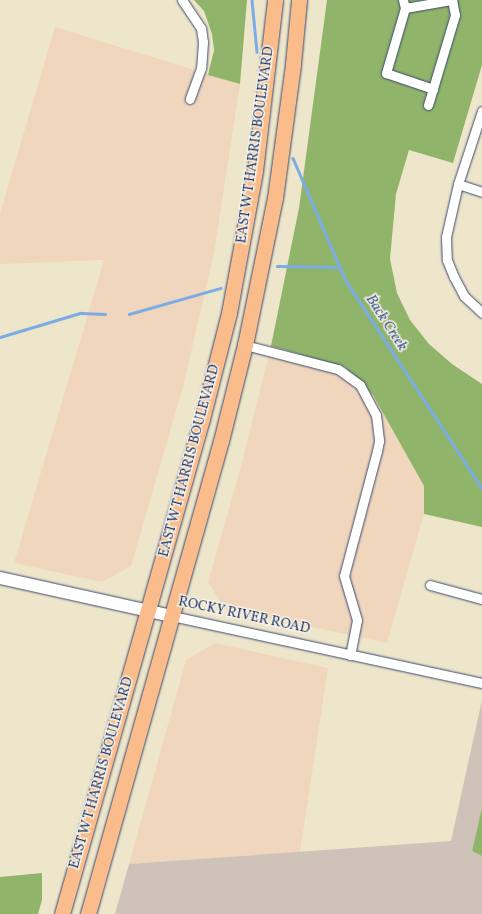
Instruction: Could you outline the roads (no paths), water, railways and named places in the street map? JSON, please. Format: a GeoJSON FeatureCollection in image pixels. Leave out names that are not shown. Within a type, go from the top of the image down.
{"type":"FeatureCollection","features":[{"type":"Feature","properties":{"kind":"main road","name":"EAST W T HARRIS BOULEVARD"},"geometry":{"type":"LineString","coordinates":[[62,914],[148,611],[229,313],[256,164],[275,0]]}},
{"type":"Feature","properties":{"kind":"main road","name":"EAST W T HARRIS BOULEVARD"},"geometry":{"type":"LineString","coordinates":[[88,914],[172,616],[245,345],[276,191],[293,64],[299,0]]}},
{"type":"Feature","properties":{"kind":"street"},"geometry":{"type":"LineString","coordinates":[[182,0],[201,28],[203,42],[201,68],[190,99]]}},
{"type":"Feature","properties":{"kind":"street"},"geometry":{"type":"LineString","coordinates":[[428,105],[433,89],[455,15],[452,0],[404,4],[386,73],[433,89]]}},
{"type":"Feature","properties":{"kind":"street"},"geometry":{"type":"LineString","coordinates":[[482,111],[458,184],[446,237],[446,260],[464,296],[482,313]]}},
{"type":"Feature","properties":{"kind":"street"},"geometry":{"type":"LineString","coordinates":[[458,184],[482,192]]}},
{"type":"Feature","properties":{"kind":"street"},"geometry":{"type":"LineString","coordinates":[[245,345],[338,369],[360,385],[376,415],[379,441],[344,576],[357,620],[350,655]]}},
{"type":"Feature","properties":{"kind":"street","name":"ROCKY RIVER ROAD"},"geometry":{"type":"LineString","coordinates":[[0,578],[482,683]]}},
{"type":"Feature","properties":{"kind":"street"},"geometry":{"type":"LineString","coordinates":[[430,585],[482,599]]}},
{"type":"Feature","properties":{"kind":"waterway","name":"Back Creek"},"geometry":{"type":"LineString","coordinates":[[252,0],[257,52]]}},
{"type":"Feature","properties":{"kind":"waterway","name":"Back Creek"},"geometry":{"type":"LineString","coordinates":[[293,158],[346,281],[482,488]]}},
{"type":"Feature","properties":{"kind":"waterway"},"geometry":{"type":"LineString","coordinates":[[277,266],[340,267]]}},
{"type":"Feature","properties":{"kind":"waterway"},"geometry":{"type":"LineString","coordinates":[[129,314],[220,288]]}},
{"type":"Feature","properties":{"kind":"waterway"},"geometry":{"type":"LineString","coordinates":[[0,337],[80,313],[105,314]]}}]}
